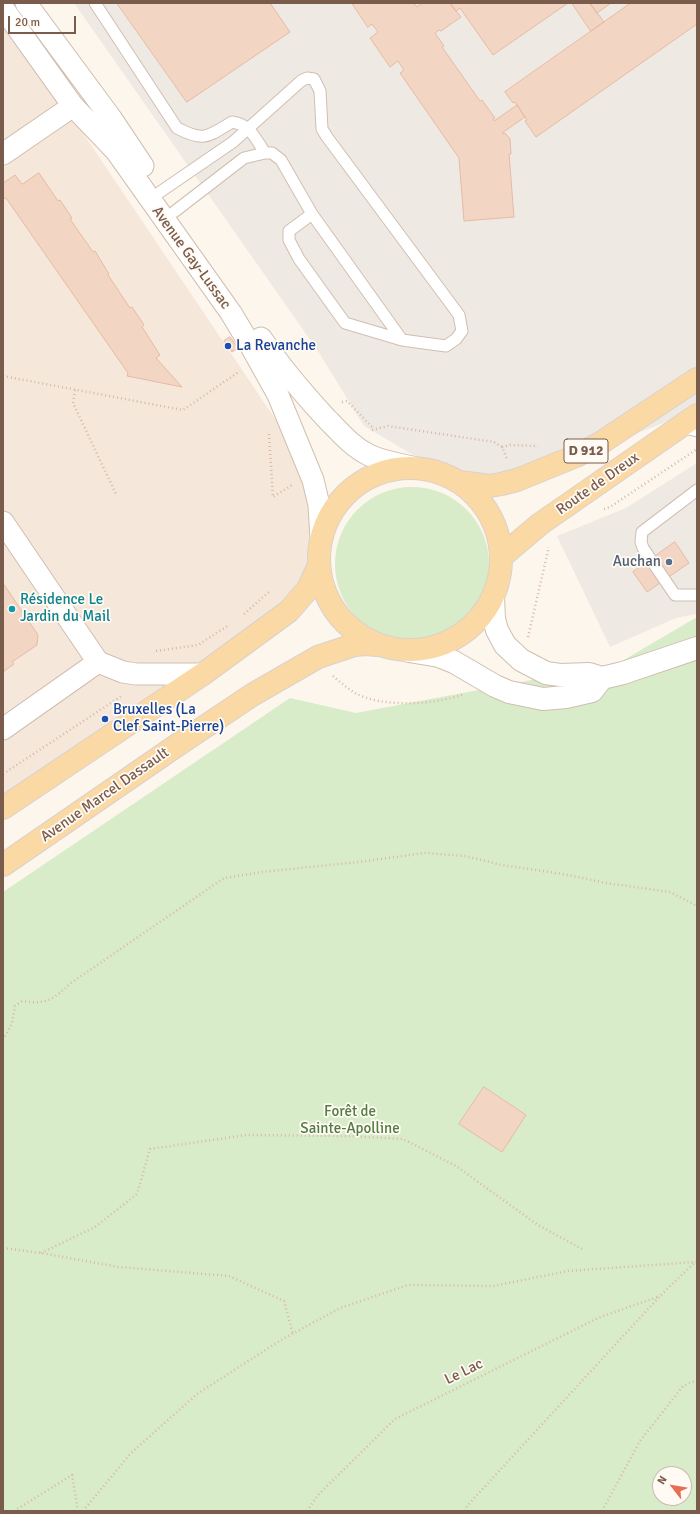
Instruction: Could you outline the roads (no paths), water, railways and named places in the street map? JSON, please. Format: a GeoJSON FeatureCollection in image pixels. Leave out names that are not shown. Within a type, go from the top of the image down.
{"type":"FeatureCollection","features":[{"type":"Feature","properties":{"kind":"main road","name":"Route de Dreux"},"geometry":{"type":"LineString","coordinates":[[459,482],[490,486],[501,484],[517,480],[576,456],[617,433],[697,379]]}},
{"type":"Feature","properties":{"kind":"main road","name":"Route de Dreux"},"geometry":{"type":"LineString","coordinates":[[501,557],[540,524],[692,424]]}},
{"type":"Feature","properties":{"kind":"main road"},"geometry":{"type":"LineString","coordinates":[[400,468],[416,468],[443,474],[459,482],[476,496],[490,514],[498,535],[501,571],[493,597],[483,614],[470,628],[455,639],[438,646],[409,651],[390,649],[378,645],[356,633],[337,615],[321,583],[318,551],[326,523],[334,508],[356,485],[369,477],[384,471],[400,468]]}},
{"type":"Feature","properties":{"kind":"main road"},"geometry":{"type":"LineString","coordinates":[[3,808],[203,674],[289,611],[308,588],[319,565]]}},
{"type":"Feature","properties":{"kind":"main road","name":"Avenue Marcel Dassault"},"geometry":{"type":"LineString","coordinates":[[3,865],[172,748],[252,695],[318,657],[354,645],[378,645]]}},
{"type":"Feature","properties":{"kind":"street","name":"Avenue Gay-Lussac"},"geometry":{"type":"LineString","coordinates":[[26,3],[111,118],[279,365],[352,444],[378,459],[416,468]]}},
{"type":"Feature","properties":{"kind":"street","name":"Avenue Gay-Lussac"},"geometry":{"type":"LineString","coordinates":[[3,8],[73,106],[116,151],[231,313],[278,395],[313,480],[319,505],[321,538]]}},
{"type":"Feature","properties":{"kind":"street"},"geometry":{"type":"LineString","coordinates":[[3,154],[73,106]]}},
{"type":"Feature","properties":{"kind":"street"},"geometry":{"type":"LineString","coordinates":[[3,522],[98,662],[123,672],[136,674],[203,674]]}},
{"type":"Feature","properties":{"kind":"street"},"geometry":{"type":"LineString","coordinates":[[493,597],[494,619],[497,630],[505,645],[521,660],[546,673],[560,675],[589,674],[602,678],[623,673],[697,648]]}},
{"type":"Feature","properties":{"kind":"street"},"geometry":{"type":"LineString","coordinates":[[409,651],[439,656],[454,662],[495,686],[509,692],[544,699],[566,697],[592,691],[602,678]]}},
{"type":"Feature","properties":{"kind":"street"},"geometry":{"type":"LineString","coordinates":[[3,729],[98,662]]}},
{"type":"Feature","properties":{"kind":"lane"},"geometry":{"type":"LineString","coordinates":[[95,3],[177,128],[193,136],[208,136],[232,122],[239,123],[248,128],[265,152]]}},
{"type":"Feature","properties":{"kind":"lane"},"geometry":{"type":"LineString","coordinates":[[160,192],[233,142],[300,81],[307,78],[314,79],[320,91],[322,129],[459,315],[462,331],[456,339],[446,346],[402,340],[345,323],[299,259],[289,240],[289,231],[312,214]]}},
{"type":"Feature","properties":{"kind":"lane"},"geometry":{"type":"LineString","coordinates":[[174,212],[244,158],[265,152],[272,153],[281,160],[312,214],[402,340]]}},
{"type":"Feature","properties":{"kind":"lane"},"geometry":{"type":"LineString","coordinates":[[697,490],[642,532],[641,542],[643,548],[675,595],[697,595]]}},
{"type":"Feature","properties":{"kind":"place","name":"La Revanche"},"geometry":{"type":"Point","coordinates":[228,346]}},
{"type":"Feature","properties":{"kind":"place","name":"Auchan"},"geometry":{"type":"Point","coordinates":[669,562]}},
{"type":"Feature","properties":{"kind":"place","name":"Résidence Le Jardin du Mail"},"geometry":{"type":"Point","coordinates":[12,609]}},
{"type":"Feature","properties":{"kind":"place","name":"Bruxelles (La Clef Saint-Pierre)"},"geometry":{"type":"Point","coordinates":[105,719]}},
{"type":"Feature","properties":{"kind":"park label","name":"Forêt de Sainte-Apolline"},"geometry":{"type":"Point","coordinates":[350,1120]}}]}
